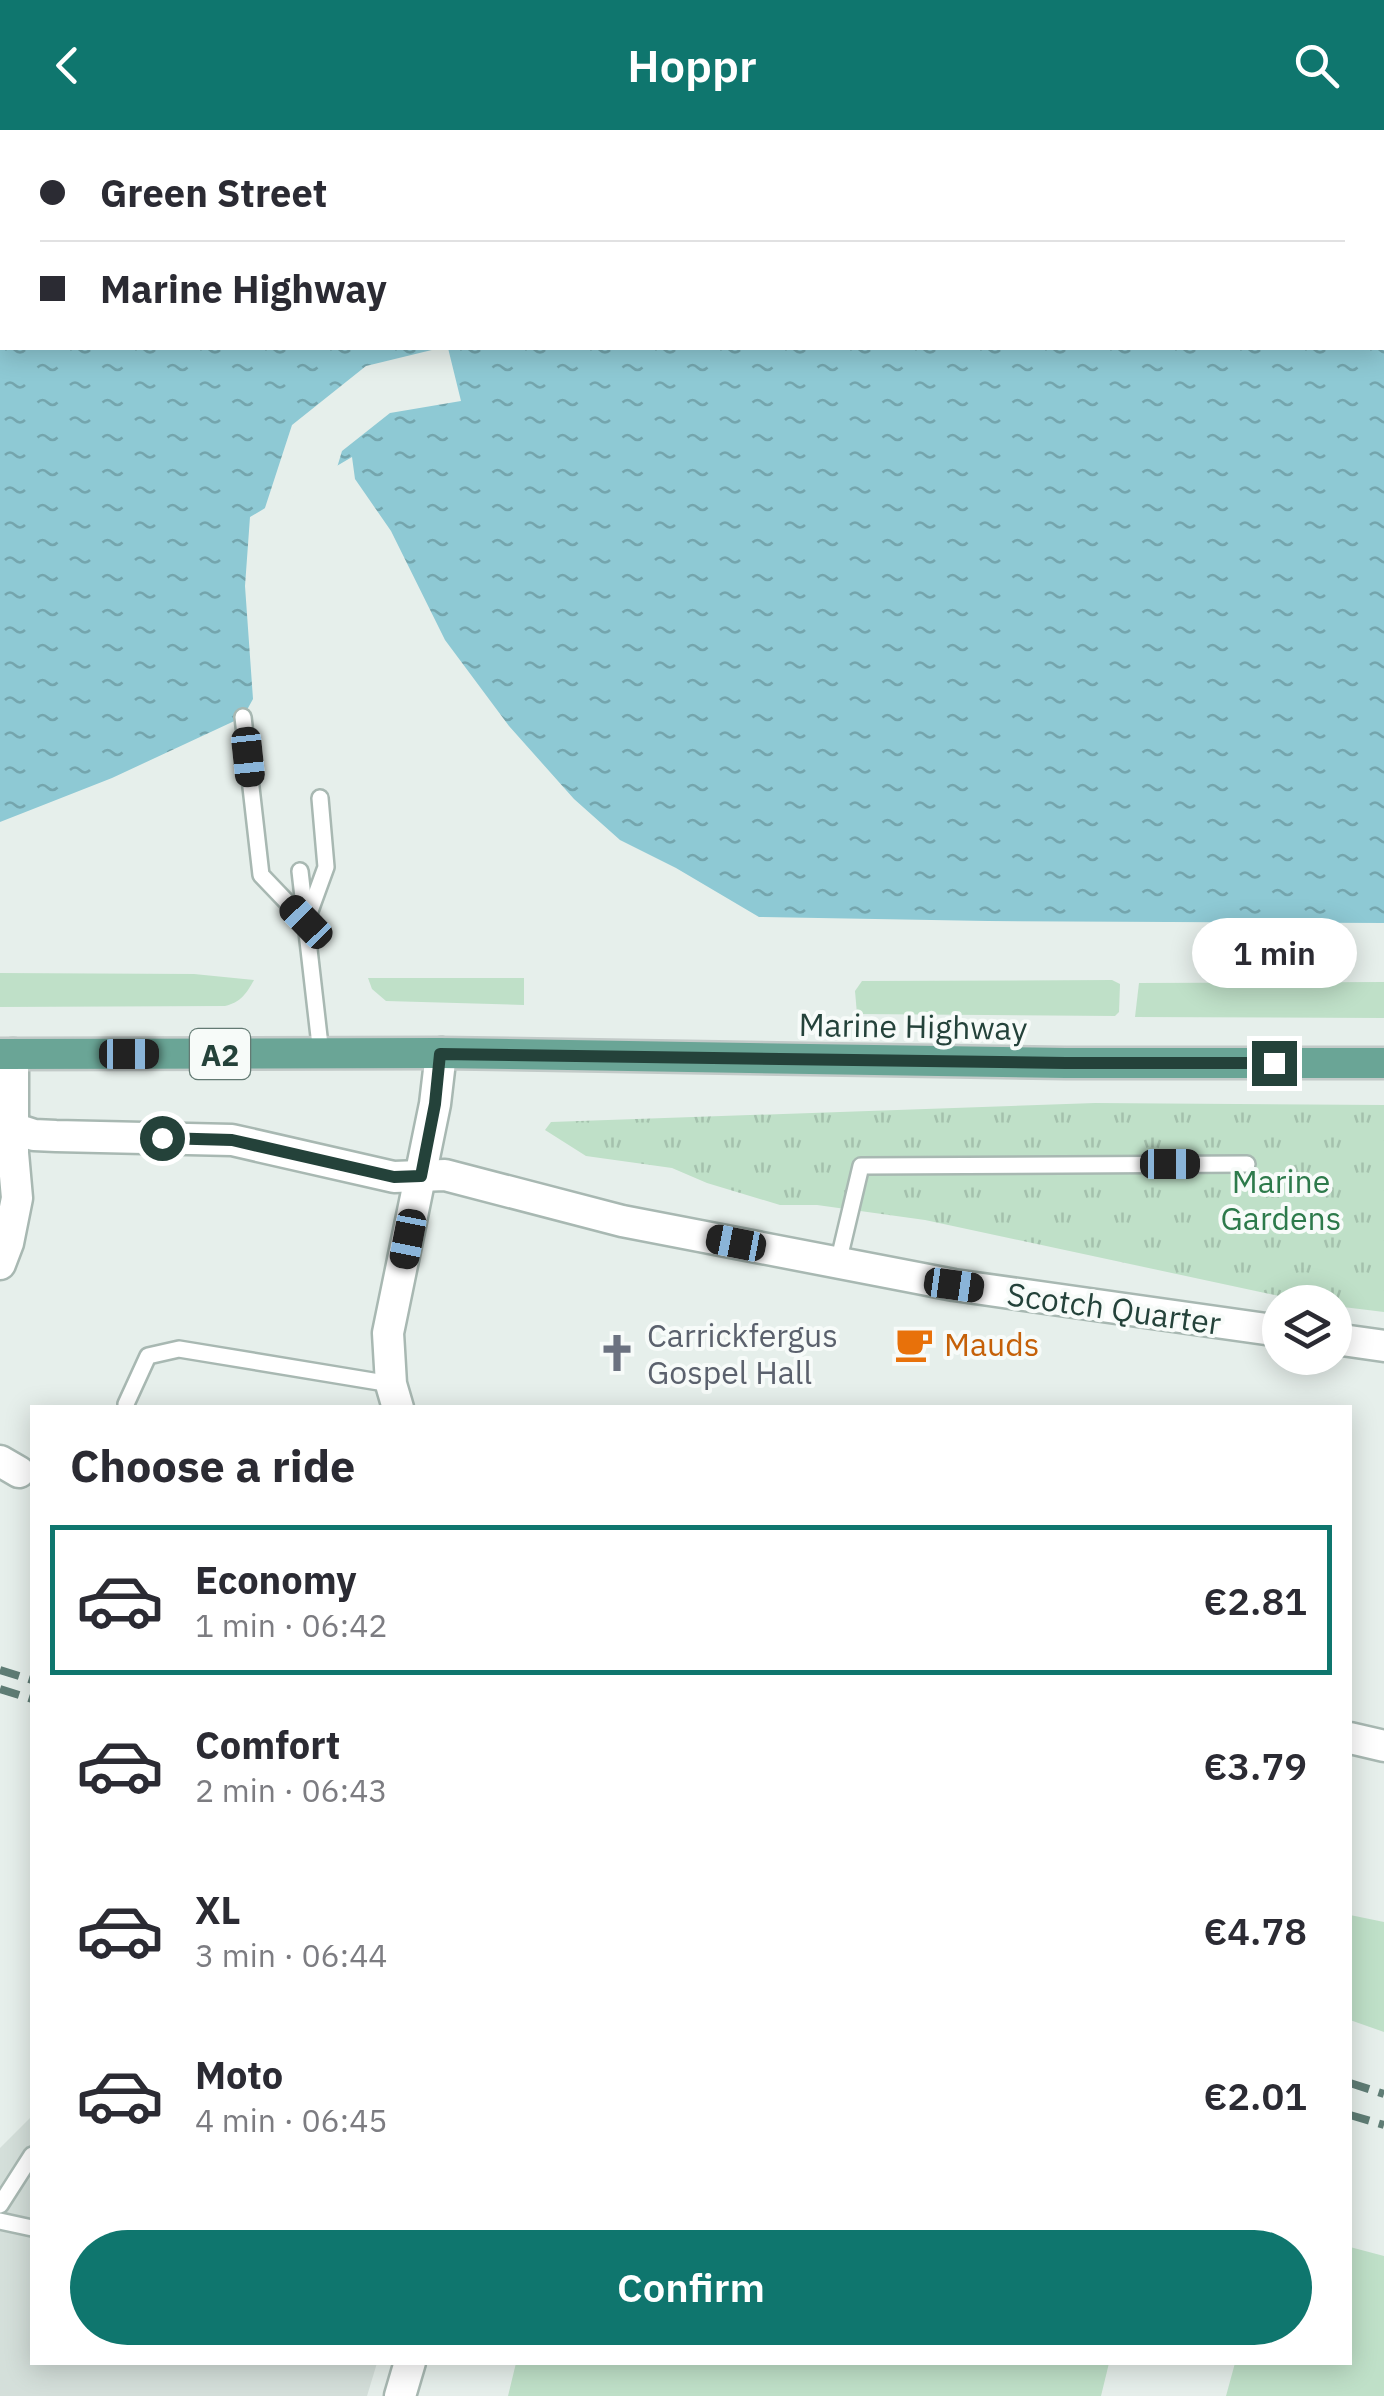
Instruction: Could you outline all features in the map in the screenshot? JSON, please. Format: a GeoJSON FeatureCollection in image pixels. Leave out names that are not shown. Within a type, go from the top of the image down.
{"type":"FeatureCollection","features":[{"type":"Feature","properties":{"kind":"main road","name":"A2"},"geometry":{"type":"LineString","coordinates":[[6,1054],[440,1054]]}},
{"type":"Feature","properties":{"kind":"main road","name":"Marine Highway"},"geometry":{"type":"LineString","coordinates":[[440,1054],[1066,1063],[1384,1063]]}},
{"type":"Feature","properties":{"kind":"street"},"geometry":{"type":"LineString","coordinates":[[0,1264],[18,1198],[6,1126],[6,1054]]}},
{"type":"Feature","properties":{"kind":"street"},"geometry":{"type":"LineString","coordinates":[[394,1396],[388,1333],[435,1104],[440,1054]]}},
{"type":"Feature","properties":{"kind":"street","name":"Scotch Quarter"},"geometry":{"type":"LineString","coordinates":[[6,1126],[56,1136],[232,1140],[394,1177],[445,1175],[622,1221],[954,1285],[1262,1328]]}},
{"type":"Feature","properties":{"kind":"street"},"geometry":{"type":"LineString","coordinates":[[1352,1341],[1384,1346]]}},
{"type":"Feature","properties":{"kind":"street"},"geometry":{"type":"LineString","coordinates":[[1352,1738],[1384,1746]]}},
{"type":"Feature","properties":{"kind":"street"},"geometry":{"type":"LineString","coordinates":[[400,2396],[409,2365]]}},
{"type":"Feature","properties":{"kind":"lane"},"geometry":{"type":"LineString","coordinates":[[243,717],[261,876],[306,922]]}},
{"type":"Feature","properties":{"kind":"lane"},"geometry":{"type":"LineString","coordinates":[[306,922],[326,867],[320,798]]}},
{"type":"Feature","properties":{"kind":"lane"},"geometry":{"type":"LineString","coordinates":[[300,871],[321,1054]]}},
{"type":"Feature","properties":{"kind":"lane"},"geometry":{"type":"LineString","coordinates":[[838,1263],[861,1166],[1247,1164]]}},
{"type":"Feature","properties":{"kind":"lane"},"geometry":{"type":"LineString","coordinates":[[126,1404],[148,1356],[178,1350],[394,1396]]}},
{"type":"Feature","properties":{"kind":"lane"},"geometry":{"type":"LineString","coordinates":[[0,2205],[30,2158]]}},
{"type":"Feature","properties":{"kind":"lane"},"geometry":{"type":"LineString","coordinates":[[0,2221],[30,2228]]}},
{"type":"Feature","properties":{"kind":"shaded area"},"geometry":{"type":"Polygon","coordinates":[[[30,2118],[30,2365],[376,2365],[367,2396],[0,2396],[0,2148],[30,2118]]]}},
{"type":"Feature","properties":{"kind":"green space"},"geometry":{"type":"Polygon","coordinates":[[[0,973],[194,974],[254,980],[243,997],[225,1006],[0,1007],[0,973]]]}},
{"type":"Feature","properties":{"kind":"green space"},"geometry":{"type":"Polygon","coordinates":[[[368,978],[524,978],[524,1005],[386,1001],[372,989],[368,978]]]}},
{"type":"Feature","properties":{"kind":"green space"},"geometry":{"type":"Polygon","coordinates":[[[1112,980],[1120,984],[1119,1012],[1115,1016],[857,1014],[855,991],[862,981],[1112,980]]]}},
{"type":"Feature","properties":{"kind":"green space"},"geometry":{"type":"Polygon","coordinates":[[[1384,982],[1384,1018],[1135,1017],[1139,983],[1384,982]]]}},
{"type":"Feature","properties":{"kind":"green space","name":"Marine Gardens"},"geometry":{"type":"Polygon","coordinates":[[[1095,1103],[1384,1105],[1384,1312],[1352,1308],[1352,1285],[1262,1285],[1262,1292],[925,1220],[817,1205],[780,1205],[672,1168],[586,1156],[545,1130],[551,1122],[1095,1103]]]}},
{"type":"Feature","properties":{"kind":"green space"},"geometry":{"type":"Polygon","coordinates":[[[1352,1915],[1384,1922],[1384,2032],[1352,2021],[1352,1915]]]}},
{"type":"Feature","properties":{"kind":"green space"},"geometry":{"type":"Polygon","coordinates":[[[1352,2248],[1384,2256],[1384,2396],[1226,2396],[1234,2365],[1352,2365],[1352,2248]]]}},
{"type":"Feature","properties":{"kind":"green space"},"geometry":{"type":"Polygon","coordinates":[[[515,2365],[1109,2365],[1101,2396],[508,2396],[515,2365]]]}},
{"type":"Feature","properties":{"kind":"water"},"geometry":{"type":"Polygon","coordinates":[[[0,350],[1384,350],[1384,923],[759,917],[620,840],[574,799],[509,726],[445,640],[391,531],[355,479],[352,457],[250,517],[245,586],[253,699],[243,717],[112,778],[0,822],[0,350]]]}},
{"type":"Feature","properties":{"kind":"pier"},"geometry":{"type":"Polygon","coordinates":[[[432,350],[448,350],[461,401],[390,413],[342,451],[336,471],[263,514],[292,425],[366,366],[432,350]]]}},
{"type":"Feature","properties":{"kind":"railway"},"geometry":{"type":"LineString","coordinates":[[0,1670],[30,1679]]}},
{"type":"Feature","properties":{"kind":"railway"},"geometry":{"type":"LineString","coordinates":[[0,1689],[30,1698]]}},
{"type":"Feature","properties":{"kind":"railway"},"geometry":{"type":"LineString","coordinates":[[1352,2084],[1384,2094]]}},
{"type":"Feature","properties":{"kind":"railway"},"geometry":{"type":"LineString","coordinates":[[1352,2116],[1384,2125]]}},
{"type":"Feature","properties":{"kind":"place","name":"Mauds"},"geometry":{"type":"Point","coordinates":[914,1344]}},
{"type":"Feature","properties":{"kind":"place","name":"Carrickfergus Gospel Hall"},"geometry":{"type":"Point","coordinates":[617,1353]}},
{"type":"Feature","properties":{"kind":"route"},"geometry":{"type":"LineString","coordinates":[[162,1138],[232,1140],[394,1177],[421,1176],[440,1054],[1274,1063]]}}]}
